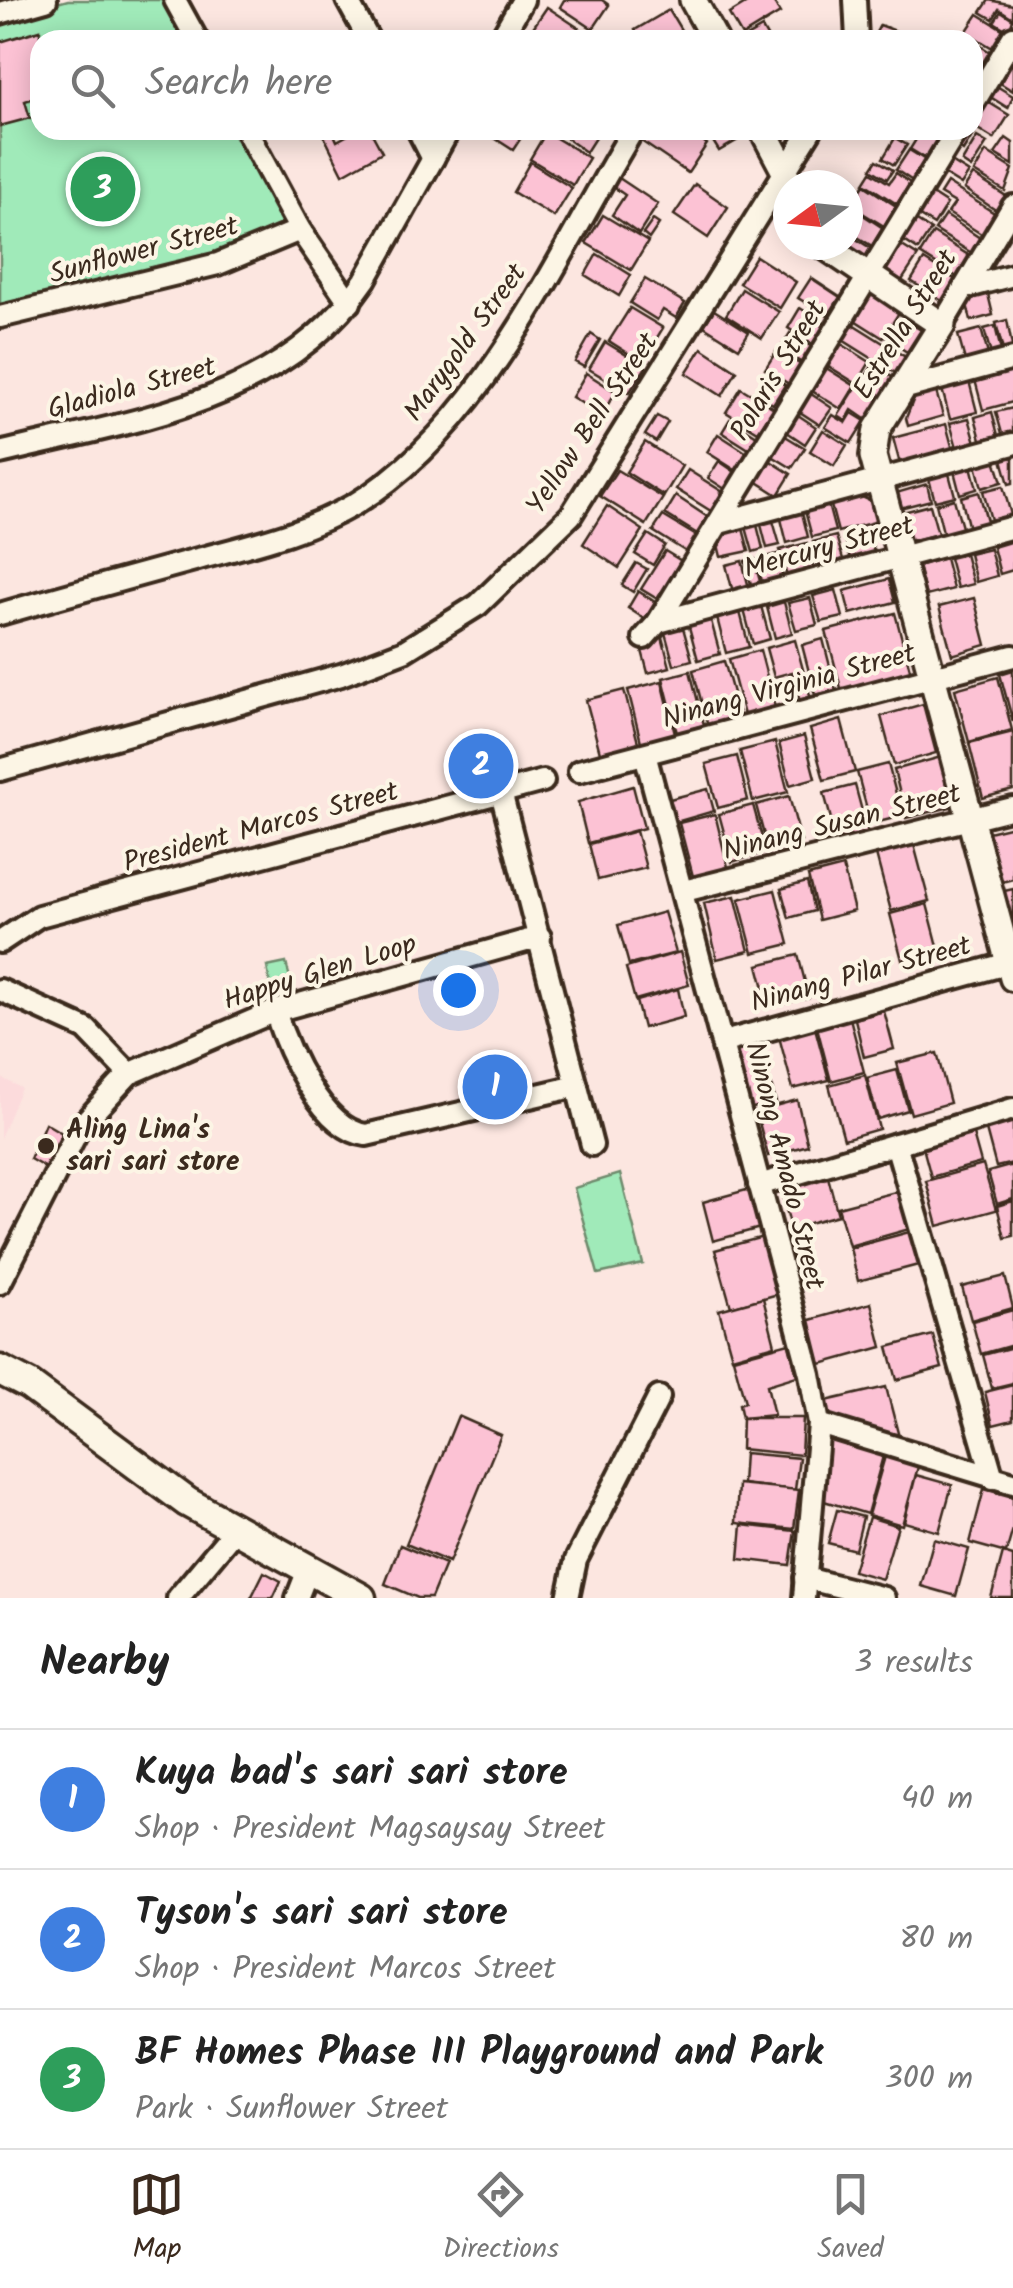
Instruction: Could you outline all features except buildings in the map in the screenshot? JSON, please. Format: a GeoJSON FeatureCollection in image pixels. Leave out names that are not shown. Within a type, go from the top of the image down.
{"type":"FeatureCollection","features":[{"type":"Feature","properties":{"kind":"main road"},"geometry":{"type":"LineString","coordinates":[[0,1370],[28,1385],[146,1474],[234,1531],[361,1598]]}},
{"type":"Feature","properties":{"kind":"street"},"geometry":{"type":"LineString","coordinates":[[0,13],[46,0]]}},
{"type":"Feature","properties":{"kind":"street"},"geometry":{"type":"LineString","coordinates":[[175,0],[192,30]]}},
{"type":"Feature","properties":{"kind":"street"},"geometry":{"type":"LineString","coordinates":[[347,0],[364,30]]}},
{"type":"Feature","properties":{"kind":"street"},"geometry":{"type":"LineString","coordinates":[[693,0],[710,30]]}},
{"type":"Feature","properties":{"kind":"street"},"geometry":{"type":"LineString","coordinates":[[855,0],[856,30]]}},
{"type":"Feature","properties":{"kind":"street"},"geometry":{"type":"LineString","coordinates":[[506,30],[522,1]]}},
{"type":"Feature","properties":{"kind":"street"},"geometry":{"type":"LineString","coordinates":[[983,88],[1013,38]]}},
{"type":"Feature","properties":{"kind":"street"},"geometry":{"type":"LineString","coordinates":[[251,140],[300,230],[350,303]]}},
{"type":"Feature","properties":{"kind":"street"},"geometry":{"type":"LineString","coordinates":[[423,140],[433,159]]}},
{"type":"Feature","properties":{"kind":"street","name":"Gladiola Street"},"geometry":{"type":"LineString","coordinates":[[0,453],[183,408],[234,390],[307,346],[350,303],[444,140]]}},
{"type":"Feature","properties":{"kind":"street","name":"Marygold Street"},"geometry":{"type":"LineString","coordinates":[[0,614],[277,537],[352,505],[398,473],[437,435],[476,385],[538,294],[627,140]]}},
{"type":"Feature","properties":{"kind":"street"},"geometry":{"type":"LineString","coordinates":[[768,140],[784,170]]}},
{"type":"Feature","properties":{"kind":"street","name":"Yellow Bell Street"},"geometry":{"type":"LineString","coordinates":[[793,170],[807,140]]}},
{"type":"Feature","properties":{"kind":"street","name":"Polaris Street"},"geometry":{"type":"LineString","coordinates":[[651,630],[951,140]]}},
{"type":"Feature","properties":{"kind":"street","name":"Yellow Bell Street"},"geometry":{"type":"LineString","coordinates":[[0,770],[342,675],[404,651],[478,604],[571,515],[773,205]]}},
{"type":"Feature","properties":{"kind":"street","name":"Estrella Street"},"geometry":{"type":"LineString","coordinates":[[1012,967],[969,820],[872,441],[1013,206]]}},
{"type":"Feature","properties":{"kind":"street","name":"Sunflower Street"},"geometry":{"type":"LineString","coordinates":[[0,317],[218,264],[300,230]]}},
{"type":"Feature","properties":{"kind":"street"},"geometry":{"type":"LineString","coordinates":[[843,260],[942,325]]}},
{"type":"Feature","properties":{"kind":"street"},"geometry":{"type":"LineString","coordinates":[[964,288],[1013,275]]}},
{"type":"Feature","properties":{"kind":"street"},"geometry":{"type":"LineString","coordinates":[[902,389],[1013,359]]}},
{"type":"Feature","properties":{"kind":"street"},"geometry":{"type":"LineString","coordinates":[[719,523],[1013,444]]}},
{"type":"Feature","properties":{"kind":"street","name":"Mercury Street"},"geometry":{"type":"LineString","coordinates":[[651,630],[1013,527]]}},
{"type":"Feature","properties":{"kind":"street","name":"Ninang Virginia Street"},"geometry":{"type":"LineString","coordinates":[[579,771],[1013,656]]}},
{"type":"Feature","properties":{"kind":"street","name":"Ninong Amado Street"},"geometry":{"type":"LineString","coordinates":[[644,754],[684,890],[810,1374],[819,1424],[804,1588]]}},
{"type":"Feature","properties":{"kind":"street","name":"President Marcos Street"},"geometry":{"type":"LineString","coordinates":[[0,942],[39,916],[543,781]]}},
{"type":"Feature","properties":{"kind":"street"},"geometry":{"type":"LineString","coordinates":[[502,792],[592,1145]]}},
{"type":"Feature","properties":{"kind":"street","name":"Ninang Susan Street"},"geometry":{"type":"LineString","coordinates":[[684,890],[1013,808]]}},
{"type":"Feature","properties":{"kind":"street","name":"Happy Glen Loop"},"geometry":{"type":"LineString","coordinates":[[0,1283],[79,1128],[129,1074],[275,1011],[540,937]]}},
{"type":"Feature","properties":{"kind":"street","name":"Ninang Pilar Street"},"geometry":{"type":"LineString","coordinates":[[724,1042],[1012,967]]}},
{"type":"Feature","properties":{"kind":"street"},"geometry":{"type":"LineString","coordinates":[[0,990],[86,1030],[129,1074]]}},
{"type":"Feature","properties":{"kind":"street"},"geometry":{"type":"LineString","coordinates":[[275,1011],[287,1050],[334,1119],[352,1133],[366,1135],[577,1086]]}},
{"type":"Feature","properties":{"kind":"street"},"geometry":{"type":"LineString","coordinates":[[759,1185],[1013,1109]]}},
{"type":"Feature","properties":{"kind":"street"},"geometry":{"type":"LineString","coordinates":[[896,1144],[1003,1481]]}},
{"type":"Feature","properties":{"kind":"street"},"geometry":{"type":"LineString","coordinates":[[568,1598],[576,1560],[658,1397]]}},
{"type":"Feature","properties":{"kind":"street"},"geometry":{"type":"LineString","coordinates":[[819,1424],[1003,1481]]}},
{"type":"Feature","properties":{"kind":"street"},"geometry":{"type":"LineString","coordinates":[[178,1598],[234,1531]]}},
{"type":"Feature","properties":{"kind":"street"},"geometry":{"type":"LineString","coordinates":[[298,1598],[308,1570]]}},
{"type":"Feature","properties":{"kind":"street"},"geometry":{"type":"LineString","coordinates":[[804,1588],[884,1598]]}},
{"type":"Feature","properties":{"kind":"shaded area"},"geometry":{"type":"Polygon","coordinates":[[[0,1077],[21,1088],[0,1138],[0,1077]]]}},
{"type":"Feature","properties":{"kind":"green space"},"geometry":{"type":"Polygon","coordinates":[[[68,0],[167,0],[183,30],[30,30],[30,140],[243,140],[291,228],[248,249],[0,312],[0,19],[68,0]]]}},
{"type":"Feature","properties":{"kind":"green space"},"geometry":{"type":"Polygon","coordinates":[[[286,963],[294,994],[273,1000],[267,967],[286,963]]]}},
{"type":"Feature","properties":{"kind":"green space"},"geometry":{"type":"Polygon","coordinates":[[[620,1174],[643,1264],[598,1274],[574,1188],[620,1174]]]}},
{"type":"Feature","properties":{"kind":"place","name":"BF Homes Phase III Playground and Park"},"geometry":{"type":"Point","coordinates":[103,189]}},
{"type":"Feature","properties":{"kind":"place","name":"Tyson's sari sari store"},"geometry":{"type":"Point","coordinates":[481,766]}},
{"type":"Feature","properties":{"kind":"place","name":"Kuya bad's sari sari store"},"geometry":{"type":"Point","coordinates":[495,1087]}},
{"type":"Feature","properties":{"kind":"place","name":"Aling Lina's sari sari store"},"geometry":{"type":"Point","coordinates":[46,1146]}}]}
